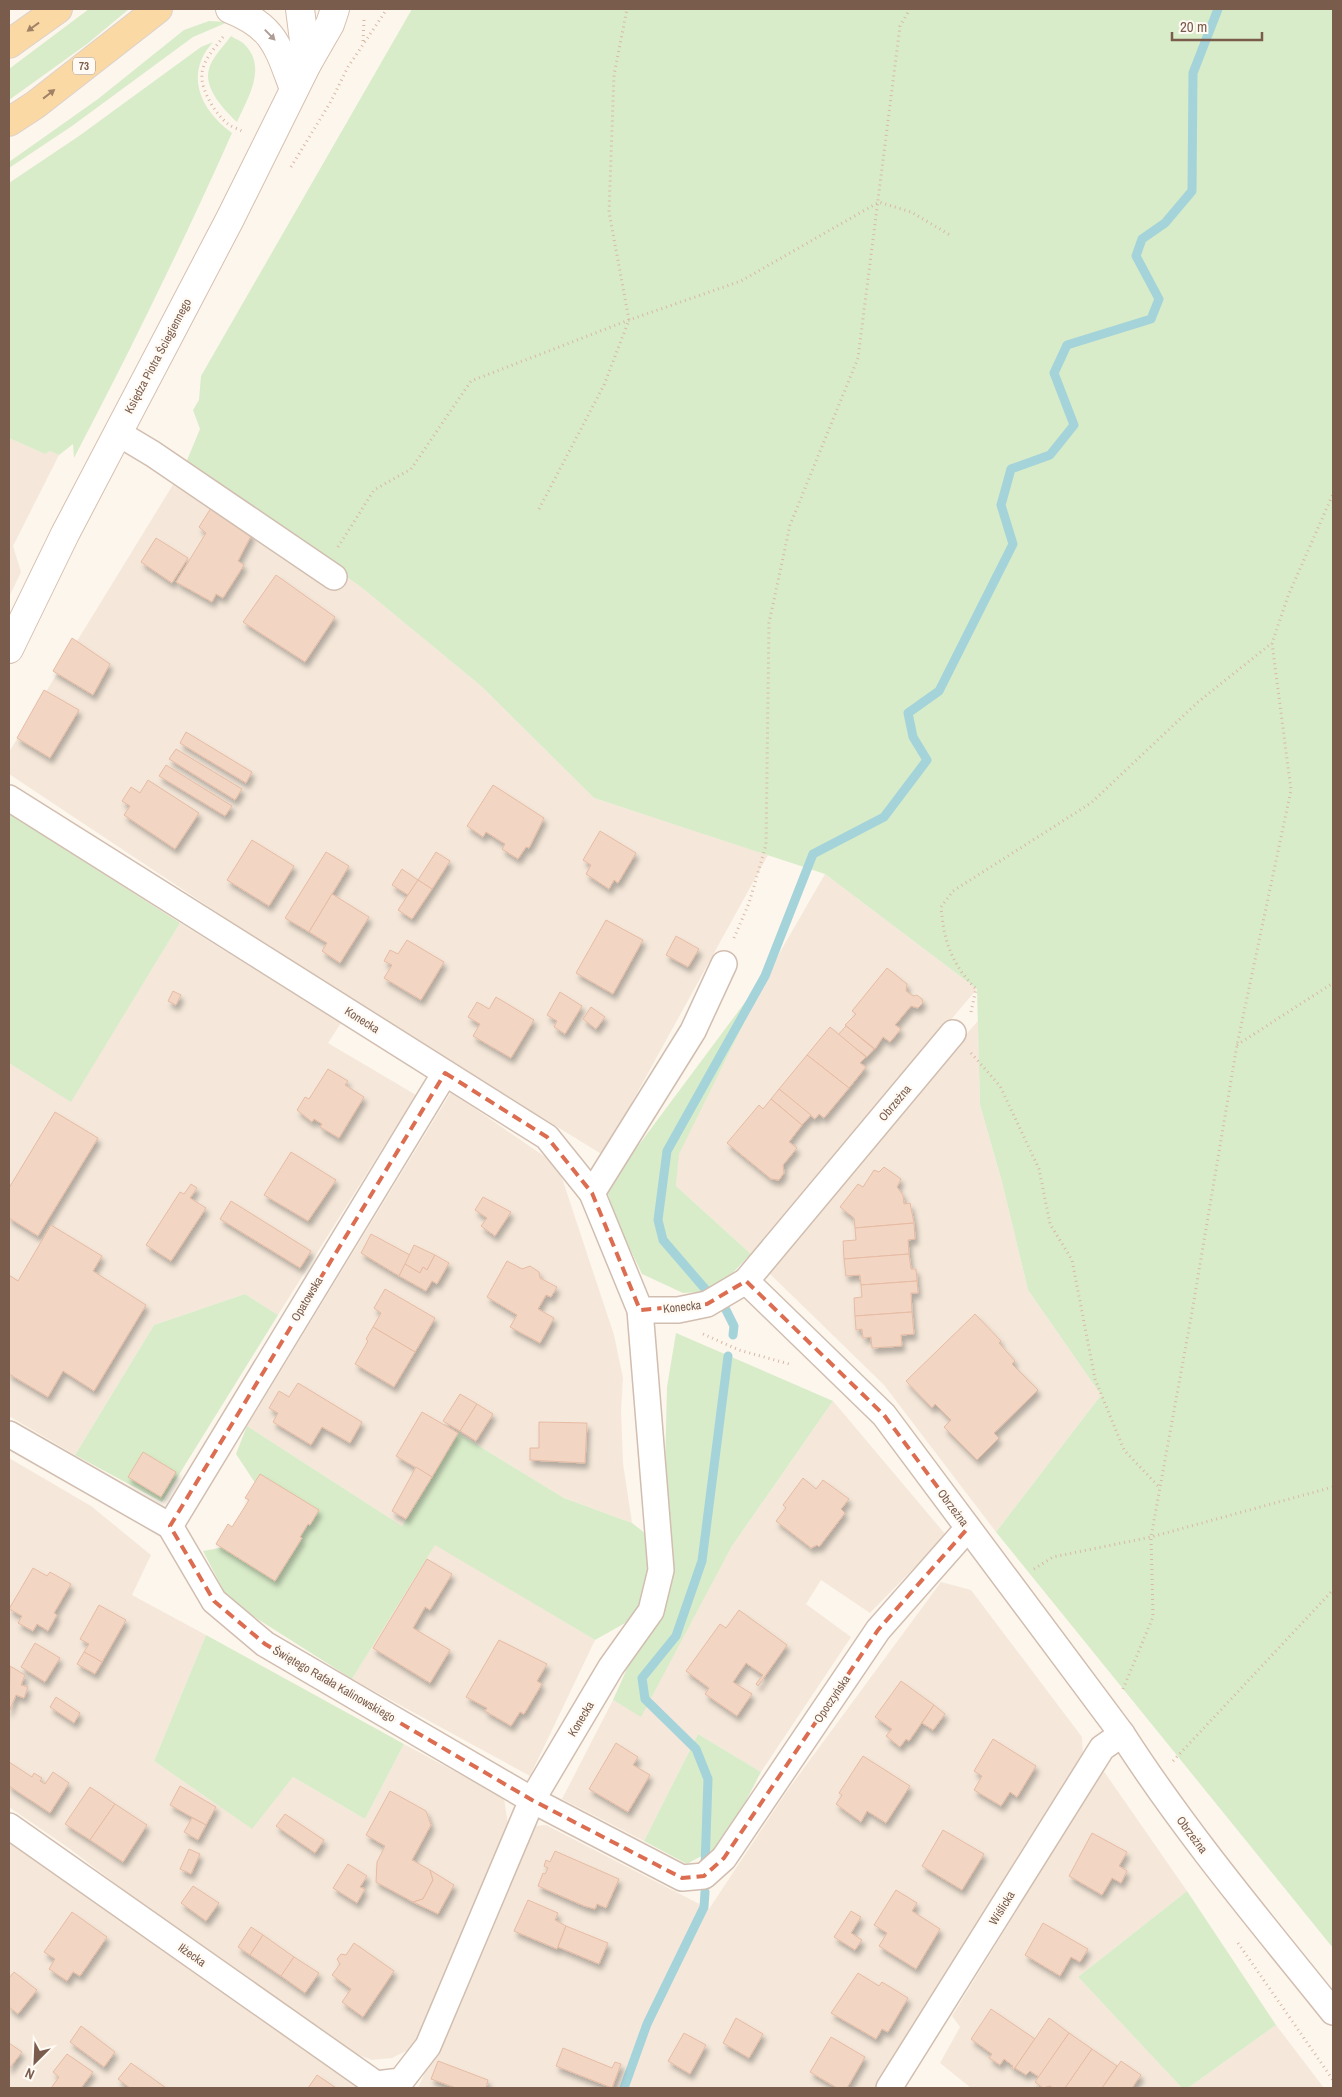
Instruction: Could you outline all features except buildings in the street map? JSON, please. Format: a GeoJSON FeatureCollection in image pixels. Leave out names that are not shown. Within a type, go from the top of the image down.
{"type":"FeatureCollection","features":[{"type":"Feature","properties":{"kind":"main road"},"geometry":{"type":"LineString","coordinates":[[9,44],[58,9]]}},
{"type":"Feature","properties":{"kind":"main road","name":"73"},"geometry":{"type":"LineString","coordinates":[[9,122],[158,9]]}},
{"type":"Feature","properties":{"kind":"street"},"geometry":{"type":"LineString","coordinates":[[300,9],[307,64]]}},
{"type":"Feature","properties":{"kind":"street","name":"Księdza Piotra Ściegiennego"},"geometry":{"type":"LineString","coordinates":[[9,649],[294,89],[330,24],[335,9]]}},
{"type":"Feature","properties":{"kind":"street"},"geometry":{"type":"LineString","coordinates":[[229,20],[257,22],[276,41],[294,89]]}},
{"type":"Feature","properties":{"kind":"street"},"geometry":{"type":"LineString","coordinates":[[118,433],[153,454],[334,577]]}},
{"type":"Feature","properties":{"kind":"street","name":"Konecka"},"geometry":{"type":"LineString","coordinates":[[9,798],[547,1137],[592,1193],[640,1310],[661,1570],[651,1611],[611,1667],[532,1800],[428,2046],[401,2081],[376,2084]]}},
{"type":"Feature","properties":{"kind":"street"},"geometry":{"type":"LineString","coordinates":[[592,1193],[693,1031],[724,964]]}},
{"type":"Feature","properties":{"kind":"street","name":"Obrzeżna"},"geometry":{"type":"LineString","coordinates":[[953,1033],[746,1281],[884,1415],[1116,1726],[1153,1782],[1239,1896],[1333,2012]]}},
{"type":"Feature","properties":{"kind":"street","name":"Opatowska"},"geometry":{"type":"LineString","coordinates":[[170,1526],[445,1073]]}},
{"type":"Feature","properties":{"kind":"street","name":"Konecka"},"geometry":{"type":"LineString","coordinates":[[640,1310],[678,1310],[707,1304],[746,1281]]}},
{"type":"Feature","properties":{"kind":"street","name":"Świętego Rafała Kalinowskiego"},"geometry":{"type":"LineString","coordinates":[[9,1434],[170,1526],[214,1601],[266,1644],[532,1800],[682,1878],[704,1876]]}},
{"type":"Feature","properties":{"kind":"street","name":"Opoczyńska"},"geometry":{"type":"LineString","coordinates":[[704,1876],[724,1858],[878,1630],[968,1528]]}},
{"type":"Feature","properties":{"kind":"street","name":"Wiślicka"},"geometry":{"type":"LineString","coordinates":[[889,2088],[1116,1726]]}},
{"type":"Feature","properties":{"kind":"street","name":"Iłżecka"},"geometry":{"type":"LineString","coordinates":[[9,1826],[376,2084]]}},
{"type":"Feature","properties":{"kind":"path"},"geometry":{"type":"LineString","coordinates":[[311,134],[363,42],[387,9]]}},
{"type":"Feature","properties":{"kind":"path"},"geometry":{"type":"LineString","coordinates":[[539,509],[604,385],[629,320],[609,212],[614,75],[627,9]]}},
{"type":"Feature","properties":{"kind":"path"},"geometry":{"type":"LineString","coordinates":[[724,964],[749,903],[766,845],[769,623],[790,525],[858,358],[880,202],[900,26],[910,9]]}},
{"type":"Feature","properties":{"kind":"path"},"geometry":{"type":"LineString","coordinates":[[363,42],[364,17]]}},
{"type":"Feature","properties":{"kind":"path"},"geometry":{"type":"LineString","coordinates":[[229,20],[205,61],[202,74],[205,89],[214,107],[228,124],[268,141]]}},
{"type":"Feature","properties":{"kind":"path"},"geometry":{"type":"LineString","coordinates":[[335,551],[374,490],[411,469],[471,381],[629,320],[741,280],[880,202],[911,212],[950,235]]}},
{"type":"Feature","properties":{"kind":"path"},"geometry":{"type":"LineString","coordinates":[[1116,1726],[1153,1617],[1151,1537],[1192,1312],[1237,1045],[1290,790],[1272,643],[1288,596],[1333,494]]}},
{"type":"Feature","properties":{"kind":"path"},"geometry":{"type":"LineString","coordinates":[[1160,1488],[1124,1450],[1095,1379],[1072,1260],[1050,1224],[1039,1169],[1000,1086],[953,1033],[971,1013],[976,989],[960,972],[943,934],[941,907],[953,891],[1091,803],[1198,702],[1272,643]]}},
{"type":"Feature","properties":{"kind":"path"},"geometry":{"type":"LineString","coordinates":[[1237,1045],[1333,984]]}},
{"type":"Feature","properties":{"kind":"path"},"geometry":{"type":"LineString","coordinates":[[1011,1585],[1052,1557],[1151,1537],[1333,1487]]}},
{"type":"Feature","properties":{"kind":"path"},"geometry":{"type":"LineString","coordinates":[[1153,1782],[1333,1590]]}},
{"type":"Feature","properties":{"kind":"highlighted area"},"geometry":{"type":"Polygon","coordinates":[[[445,1073],[547,1137],[592,1193],[640,1310],[707,1304],[746,1281],[884,1415],[968,1528],[878,1630],[724,1858],[704,1876],[682,1878],[532,1800],[265,1644],[214,1601],[170,1526],[445,1073]]]}},
{"type":"Feature","properties":{"kind":"shaded area"},"geometry":{"type":"Polygon","coordinates":[[[9,438],[45,454],[50,451],[59,455],[13,546],[21,572],[9,597],[9,438]]]}},
{"type":"Feature","properties":{"kind":"shaded area"},"geometry":{"type":"Polygon","coordinates":[[[185,465],[361,587],[481,686],[594,798],[768,855],[603,1155],[319,980],[9,774],[9,752],[185,465]]]}},
{"type":"Feature","properties":{"kind":"shaded area"},"geometry":{"type":"Polygon","coordinates":[[[825,874],[977,989],[751,1254],[676,1186],[678,1154],[772,966],[825,874]]]}},
{"type":"Feature","properties":{"kind":"shaded area"},"geometry":{"type":"Polygon","coordinates":[[[180,923],[341,1023],[328,1043],[416,1095],[278,1315],[245,1294],[154,1325],[75,1455],[9,1416],[9,1063],[71,1101],[180,923]]]}},
{"type":"Feature","properties":{"kind":"shaded area"},"geometry":{"type":"Polygon","coordinates":[[[978,1021],[980,1105],[1002,1182],[1028,1290],[1101,1395],[996,1532],[884,1385],[767,1271],[904,1104],[978,1021]]]}},
{"type":"Feature","properties":{"kind":"shaded area"},"geometry":{"type":"Polygon","coordinates":[[[451,1092],[551,1161],[560,1172],[614,1335],[623,1378],[621,1410],[623,1463],[632,1523],[564,1498],[458,1433],[402,1526],[247,1426],[451,1092]]]}},
{"type":"Feature","properties":{"kind":"shaded area"},"geometry":{"type":"Polygon","coordinates":[[[833,1401],[946,1535],[870,1613],[821,1580],[806,1604],[851,1637],[761,1772],[698,1734],[644,1841],[562,1799],[613,1700],[641,1716],[732,1546],[833,1401]]]}},
{"type":"Feature","properties":{"kind":"shaded area"},"geometry":{"type":"Polygon","coordinates":[[[9,1458],[91,1506],[151,1555],[132,1595],[206,1635],[154,1761],[251,1828],[293,1777],[365,1819],[404,1744],[504,1798],[508,1825],[422,2033],[410,2049],[392,2058],[372,2060],[351,2052],[159,1917],[70,1849],[9,1807],[9,1458]]]}},
{"type":"Feature","properties":{"kind":"shaded area"},"geometry":{"type":"Polygon","coordinates":[[[435,1544],[595,1640],[530,1776],[352,1679],[435,1544]]]}},
{"type":"Feature","properties":{"kind":"shaded area"},"geometry":{"type":"Polygon","coordinates":[[[941,1582],[971,1590],[1082,1737],[1083,1755],[876,2088],[418,2088],[535,1826],[546,1825],[709,1909],[787,1791],[941,1582]]]}},
{"type":"Feature","properties":{"kind":"shaded area"},"geometry":{"type":"Polygon","coordinates":[[[1103,1770],[1187,1891],[1078,1977],[1182,2088],[971,2088],[940,2063],[960,2027],[952,2016],[1103,1770]]]}},
{"type":"Feature","properties":{"kind":"shaded area"},"geometry":{"type":"Polygon","coordinates":[[[9,1838],[361,2088],[9,2088],[9,1838]]]}},
{"type":"Feature","properties":{"kind":"shaded area"},"geometry":{"type":"Polygon","coordinates":[[[1276,2025],[1324,2088],[1188,2088],[1276,2025]]]}},
{"type":"Feature","properties":{"kind":"green space"},"geometry":{"type":"Polygon","coordinates":[[[89,9],[129,9],[87,44],[9,100],[9,69],[89,9]]]}},
{"type":"Feature","properties":{"kind":"green space"},"geometry":{"type":"Polygon","coordinates":[[[412,9],[1333,9],[1333,1948],[996,1532],[1101,1395],[1028,1290],[1002,1182],[980,1105],[977,989],[825,874],[594,798],[481,686],[361,587],[185,465],[200,429],[193,410],[199,400],[201,376],[412,9]]]}},
{"type":"Feature","properties":{"kind":"green space"},"geometry":{"type":"Polygon","coordinates":[[[209,21],[228,22],[193,37],[72,126],[9,168],[9,162],[98,99],[184,30],[209,21]]]}},
{"type":"Feature","properties":{"kind":"green space"},"geometry":{"type":"Polygon","coordinates":[[[231,36],[246,46],[255,64],[255,74],[250,94],[237,122],[216,99],[209,84],[208,76],[213,60],[231,36]]]}},
{"type":"Feature","properties":{"kind":"green space"},"geometry":{"type":"Polygon","coordinates":[[[213,42],[204,54],[199,66],[198,79],[200,91],[204,103],[211,114],[232,133],[175,256],[95,418],[74,458],[73,444],[59,455],[50,451],[45,454],[9,438],[9,183],[79,136],[201,47],[213,42]]]}},
{"type":"Feature","properties":{"kind":"green space"},"geometry":{"type":"Polygon","coordinates":[[[9,813],[180,923],[71,1102],[9,1063],[9,813]]]}},
{"type":"Feature","properties":{"kind":"green space"},"geometry":{"type":"Polygon","coordinates":[[[772,966],[679,1154],[676,1186],[751,1254],[715,1291],[683,1293],[642,1274],[619,1226],[606,1189],[772,966]]]}},
{"type":"Feature","properties":{"kind":"green space"},"geometry":{"type":"Polygon","coordinates":[[[245,1294],[278,1315],[162,1502],[75,1455],[154,1325],[245,1294]]]}},
{"type":"Feature","properties":{"kind":"green space"},"geometry":{"type":"Polygon","coordinates":[[[676,1333],[833,1401],[732,1546],[641,1717],[613,1700],[662,1590],[667,1387],[676,1333]]]}},
{"type":"Feature","properties":{"kind":"green space"},"geometry":{"type":"Polygon","coordinates":[[[247,1426],[402,1526],[458,1433],[564,1498],[632,1523],[650,1537],[650,1580],[634,1618],[595,1640],[435,1545],[352,1679],[229,1601],[203,1551],[241,1544],[265,1498],[236,1454],[247,1426]]]}},
{"type":"Feature","properties":{"kind":"green space"},"geometry":{"type":"Polygon","coordinates":[[[206,1635],[404,1744],[365,1819],[293,1777],[252,1829],[154,1761],[206,1635]]]}},
{"type":"Feature","properties":{"kind":"green space"},"geometry":{"type":"Polygon","coordinates":[[[698,1734],[761,1772],[723,1844],[687,1864],[644,1841],[698,1734]]]}},
{"type":"Feature","properties":{"kind":"green space"},"geometry":{"type":"Polygon","coordinates":[[[1187,1891],[1276,2025],[1188,2088],[1182,2088],[1078,1977],[1187,1891]]]}},
{"type":"Feature","properties":{"kind":"waterway"},"geometry":{"type":"LineString","coordinates":[[706,1290],[663,1240],[658,1220],[667,1151],[765,976],[813,854],[884,817],[927,760],[913,737],[908,713],[939,691],[1013,544],[1001,505],[1011,469],[1050,455],[1074,425],[1054,373],[1067,345],[1151,319],[1159,299],[1136,256],[1142,239],[1165,223],[1192,191],[1193,73],[1218,9]]}},
{"type":"Feature","properties":{"kind":"waterway"},"geometry":{"type":"LineString","coordinates":[[726,1310],[734,1326],[733,1335]]}},
{"type":"Feature","properties":{"kind":"waterway"},"geometry":{"type":"LineString","coordinates":[[705,1866],[708,1779],[696,1749],[645,1699],[642,1678],[676,1636],[702,1561],[728,1356]]}},
{"type":"Feature","properties":{"kind":"waterway"},"geometry":{"type":"LineString","coordinates":[[624,2088],[647,2024],[704,1907],[705,1892]]}}]}
